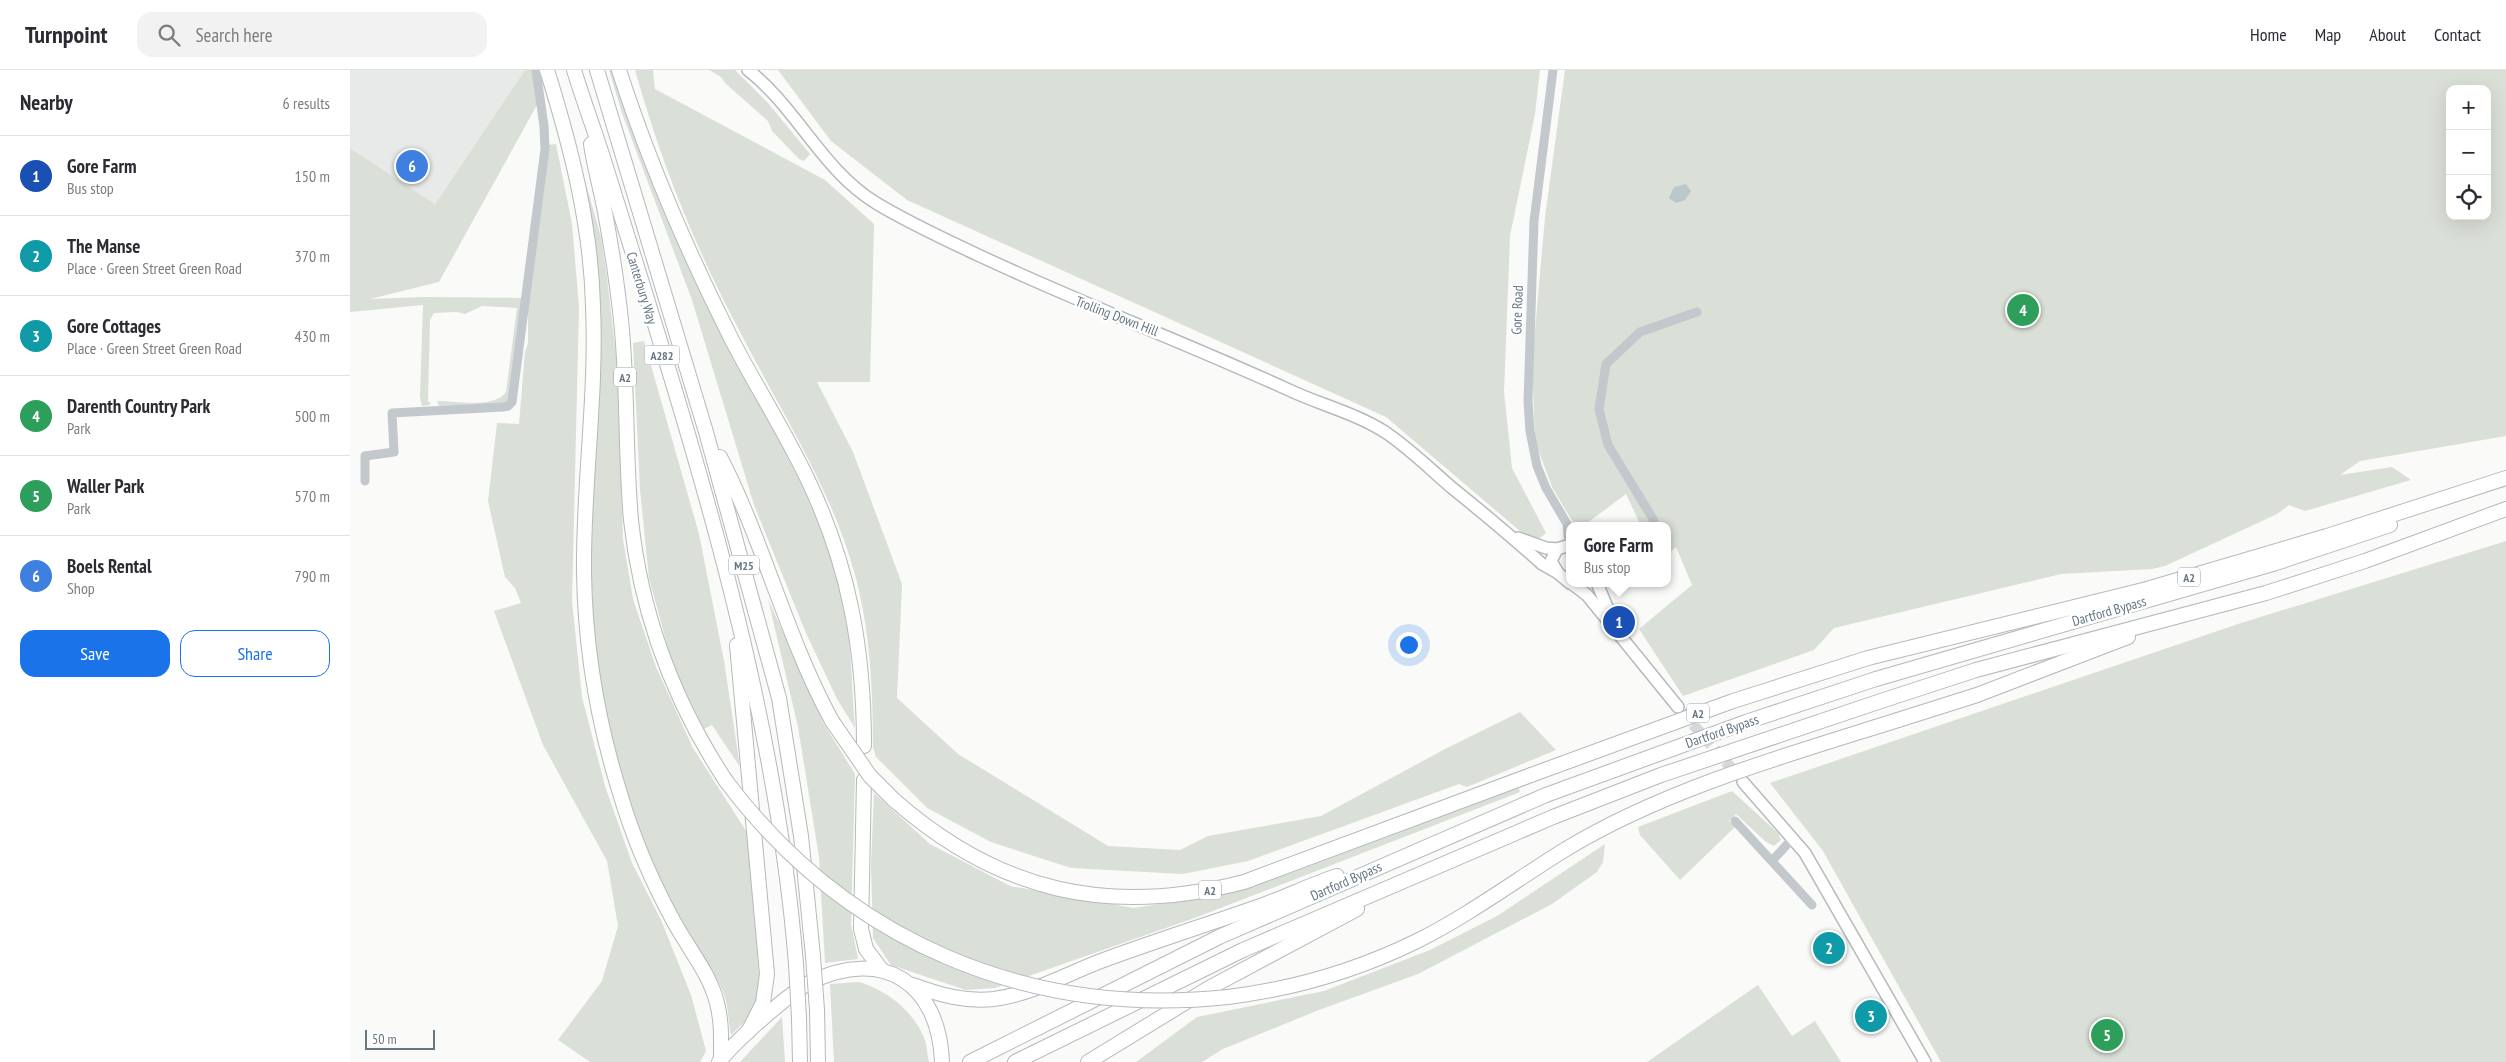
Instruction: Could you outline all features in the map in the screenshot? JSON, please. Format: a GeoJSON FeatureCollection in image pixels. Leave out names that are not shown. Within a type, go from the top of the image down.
{"type":"FeatureCollection","features":[{"type":"Feature","properties":{"kind":"highway"},"geometry":{"type":"LineString","coordinates":[[547,70],[577,173],[592,281],[593,363],[584,570],[592,678],[606,743],[634,834],[658,890],[717,1001],[721,1031],[720,1061]]}},
{"type":"Feature","properties":{"kind":"highway","name":"Canterbury Way"},"geometry":{"type":"LineString","coordinates":[[574,70],[610,183],[732,594]]}},
{"type":"Feature","properties":{"kind":"highway","name":"Canterbury Way"},"geometry":{"type":"LineString","coordinates":[[597,70],[706,432]]}},
{"type":"Feature","properties":{"kind":"highway"},"geometry":{"type":"LineString","coordinates":[[619,70],[634,115],[712,298],[807,477],[835,544],[851,599],[859,644],[863,690],[864,746]]}},
{"type":"Feature","properties":{"kind":"highway"},"geometry":{"type":"LineString","coordinates":[[628,70],[658,172]]}},
{"type":"Feature","properties":{"kind":"highway","name":"A2"},"geometry":{"type":"LineString","coordinates":[[588,116],[621,318],[631,519],[642,587],[670,676],[693,726],[726,780],[762,826],[827,886],[869,916],[938,953],[1024,984],[1085,997],[1167,1002],[1228,997],[1312,980],[1398,950],[1458,918],[1566,849],[1624,817],[1666,799],[1977,695],[2085,656],[2166,621]]}},
{"type":"Feature","properties":{"kind":"highway","name":"A2"},"geometry":{"type":"LineString","coordinates":[[706,432],[737,490],[797,644],[832,721],[870,776],[894,800],[939,836],[994,868],[1058,889],[1101,896],[1154,898],[1191,893],[1244,882],[1723,704],[1868,658],[2155,586],[2326,536],[2506,478]]}},
{"type":"Feature","properties":{"kind":"highway","name":"M25"},"geometry":{"type":"LineString","coordinates":[[706,432],[779,698],[801,836],[813,956],[818,1062]]}},
{"type":"Feature","properties":{"kind":"highway","name":"Dartford Bypass"},"geometry":{"type":"LineString","coordinates":[[970,1062],[1219,938],[1432,843],[1546,795],[1709,735],[1876,680],[2276,563],[2506,484]]}},
{"type":"Feature","properties":{"kind":"highway","name":"Dartford Bypass"},"geometry":{"type":"LineString","coordinates":[[1015,1062],[1243,950],[1553,816],[1661,775],[1976,670],[2166,621],[2266,593],[2365,562],[2506,509]]}},
{"type":"Feature","properties":{"kind":"highway"},"geometry":{"type":"LineString","coordinates":[[732,594],[767,974],[763,1003],[748,1032]]}},
{"type":"Feature","properties":{"kind":"highway","name":"M25"},"geometry":{"type":"LineString","coordinates":[[732,594],[752,678],[778,816],[796,964],[800,1062]]}},
{"type":"Feature","properties":{"kind":"highway"},"geometry":{"type":"LineString","coordinates":[[864,780],[861,929],[866,949],[881,969],[913,985],[943,996],[968,1000],[1011,995],[1048,983],[1135,949],[1265,905],[1315,883],[1432,843]]}},
{"type":"Feature","properties":{"kind":"highway"},"geometry":{"type":"LineString","coordinates":[[1088,1062],[1150,1022],[1439,864]]}},
{"type":"Feature","properties":{"kind":"highway"},"geometry":{"type":"LineString","coordinates":[[720,1061],[748,1032],[799,989],[812,982],[844,972],[881,969]]}},
{"type":"Feature","properties":{"kind":"highway"},"geometry":{"type":"LineString","coordinates":[[913,985],[936,1023],[942,1061]]}},
{"type":"Feature","properties":{"kind":"highway"},"geometry":{"type":"LineString","coordinates":[[1096,1062],[1150,1022]]}},
{"type":"Feature","properties":{"kind":"main road","name":"Trolling Down Hill"},"geometry":{"type":"LineString","coordinates":[[748,70],[777,100],[832,166],[874,202],[929,232],[1047,288],[1194,347],[1302,396],[1371,424],[1398,442],[1509,534],[1542,564],[1566,577]]}},
{"type":"Feature","properties":{"kind":"main road","name":"Trolling Down Hill"},"geometry":{"type":"LineString","coordinates":[[1509,534],[1532,544],[1557,549]]}},
{"type":"Feature","properties":{"kind":"main road"},"geometry":{"type":"LineString","coordinates":[[1558,573],[1551,561],[1557,549],[1566,546]]}},
{"type":"Feature","properties":{"kind":"main road","name":"Trolling Down Hill"},"geometry":{"type":"LineString","coordinates":[[1581,587],[1617,630]]}},
{"type":"Feature","properties":{"kind":"main road"},"geometry":{"type":"LineString","coordinates":[[1599,587],[1617,630],[1678,707]]}},
{"type":"Feature","properties":{"kind":"main road"},"geometry":{"type":"LineString","coordinates":[[1744,782],[1793,838],[1823,881],[1873,973],[1925,1062]]}},
{"type":"Feature","properties":{"kind":"street"},"geometry":{"type":"LineString","coordinates":[[364,480],[365,456],[394,452],[392,414],[503,407],[508,406],[512,402],[545,149],[544,126],[536,70]]}},
{"type":"Feature","properties":{"kind":"street","name":"Gore Road"},"geometry":{"type":"LineString","coordinates":[[1553,70],[1534,222],[1528,401],[1531,434],[1537,466],[1546,488],[1566,522]]}},
{"type":"Feature","properties":{"kind":"street"},"geometry":{"type":"LineString","coordinates":[[1653,522],[1653,519],[1608,445],[1598,409],[1606,364],[1640,332],[1697,312]]}},
{"type":"Feature","properties":{"kind":"street"},"geometry":{"type":"LineString","coordinates":[[1735,821],[1812,905]]}},
{"type":"Feature","properties":{"kind":"street"},"geometry":{"type":"LineString","coordinates":[[1772,861],[1793,838]]}},
{"type":"Feature","properties":{"kind":"shaded area"},"geometry":{"type":"Polygon","coordinates":[[[350,70],[525,70],[435,204],[350,148],[350,70]]]}},
{"type":"Feature","properties":{"kind":"shaded area"},"geometry":{"type":"Polygon","coordinates":[[[525,70],[532,70],[538,103],[439,282],[370,299],[424,297],[524,298],[509,399],[506,403],[439,406],[437,401],[474,403],[493,401],[506,392],[517,308],[482,306],[465,314],[457,312],[434,313],[430,320],[428,402],[431,402],[429,405],[422,406],[420,396],[423,305],[350,312],[350,148],[435,204],[525,70]]]}},
{"type":"Feature","properties":{"kind":"shaded area"},"geometry":{"type":"Polygon","coordinates":[[[609,70],[615,70],[654,182],[687,265],[775,432],[810,504],[825,540],[843,596],[850,653],[855,728],[837,699],[806,633],[754,505],[692,300],[622,113],[609,70]]]}},
{"type":"Feature","properties":{"kind":"shaded area"},"geometry":{"type":"Polygon","coordinates":[[[635,70],[653,70],[655,89],[825,180],[874,224],[870,382],[817,382],[853,452],[902,584],[897,698],[958,754],[1108,846],[1180,850],[1208,836],[1321,816],[1445,749],[1520,712],[1556,750],[1467,787],[1459,784],[1248,861],[1183,874],[1071,868],[991,842],[927,808],[876,757],[873,747],[870,658],[864,614],[854,571],[843,539],[817,476],[721,295],[692,233],[655,136],[635,70]]]}},
{"type":"Feature","properties":{"kind":"shaded area"},"geometry":{"type":"Polygon","coordinates":[[[709,70],[735,70],[768,103],[810,154],[804,161],[799,159],[772,131],[768,121],[725,83],[721,77],[709,70]]]}},
{"type":"Feature","properties":{"kind":"shaded area"},"geometry":{"type":"Polygon","coordinates":[[[778,70],[1540,70],[1535,114],[1510,236],[1504,392],[1512,468],[1546,533],[1534,543],[1386,417],[907,200],[831,141],[778,70]]]}},
{"type":"Feature","properties":{"kind":"shaded area"},"geometry":{"type":"Polygon","coordinates":[[[1565,70],[2506,70],[2506,436],[2360,461],[2340,475],[2392,467],[2411,480],[2305,511],[2289,505],[2277,514],[2165,566],[2152,569],[2061,574],[1834,628],[1814,650],[1683,696],[1639,629],[1692,585],[1676,547],[1671,551],[1671,522],[1639,522],[1626,494],[1588,522],[1573,522],[1552,487],[1535,441],[1532,364],[1545,217],[1565,70]]]}},
{"type":"Feature","properties":{"kind":"shaded area"},"geometry":{"type":"Polygon","coordinates":[[[556,144],[572,224],[579,307],[572,601],[582,697],[605,786],[632,863],[661,920],[691,995],[706,1051],[700,1062],[590,1062],[558,1040],[602,981],[618,926],[607,861],[543,745],[494,611],[521,603],[515,588],[505,577],[488,501],[497,423],[519,424],[525,352],[528,343],[528,308],[544,176],[547,166],[548,145],[556,144]]]}},
{"type":"Feature","properties":{"kind":"shaded area"},"geometry":{"type":"Polygon","coordinates":[[[586,184],[601,237],[617,364],[623,539],[633,599],[656,667],[693,748],[748,834],[760,991],[752,1015],[731,1035],[723,992],[670,900],[636,819],[618,763],[600,678],[592,590],[592,545],[601,325],[596,254],[586,184]]]}},
{"type":"Feature","properties":{"kind":"shaded area"},"geometry":{"type":"Polygon","coordinates":[[[1686,184],[1691,191],[1685,200],[1676,203],[1669,198],[1674,187],[1686,184]]]}},
{"type":"Feature","properties":{"kind":"shaded area"},"geometry":{"type":"Polygon","coordinates":[[[644,341],[699,534],[724,661],[740,767],[712,725],[704,729],[673,666],[649,578],[640,490],[633,343],[644,341]]]}},
{"type":"Feature","properties":{"kind":"shaded area"},"geometry":{"type":"Polygon","coordinates":[[[2506,541],[2506,1062],[1941,1062],[1823,851],[1770,783],[2238,624],[2506,541]]]}},
{"type":"Feature","properties":{"kind":"shaded area"},"geometry":{"type":"Polygon","coordinates":[[[768,599],[824,724],[855,774],[851,924],[858,959],[825,963],[819,857],[798,727],[768,599]]]}},
{"type":"Feature","properties":{"kind":"shaded area"},"geometry":{"type":"Polygon","coordinates":[[[1519,788],[1520,792],[1200,916],[995,988],[966,990],[891,965],[873,938],[871,865],[874,793],[930,844],[1010,886],[1134,908],[1217,895],[1291,873],[1519,788]]]}},
{"type":"Feature","properties":{"kind":"shaded area"},"geometry":{"type":"Polygon","coordinates":[[[1732,791],[1778,833],[1781,840],[1774,846],[1766,842],[1736,814],[1729,821],[1735,827],[1680,880],[1640,835],[1638,827],[1732,791]]]}},
{"type":"Feature","properties":{"kind":"shaded area"},"geometry":{"type":"Polygon","coordinates":[[[1605,844],[1603,862],[1597,872],[1552,904],[1418,974],[1319,1010],[1223,1049],[1202,1062],[1136,1062],[1197,1017],[1324,991],[1430,950],[1497,916],[1605,844]]]}},
{"type":"Feature","properties":{"kind":"shaded area"},"geometry":{"type":"Polygon","coordinates":[[[859,982],[879,990],[897,1002],[918,1025],[924,1038],[929,1062],[834,1062],[830,984],[859,982]]]}},
{"type":"Feature","properties":{"kind":"shaded area"},"geometry":{"type":"Polygon","coordinates":[[[1758,985],[1792,1036],[1815,1021],[1841,1062],[1647,1062],[1758,985]]]}},
{"type":"Feature","properties":{"kind":"shaded area"},"geometry":{"type":"Polygon","coordinates":[[[782,1017],[785,1062],[740,1062],[782,1017]]]}},
{"type":"Feature","properties":{"kind":"tunnel"},"geometry":{"type":"LineString","coordinates":[[1682,712],[1741,779]]}},
{"type":"Feature","properties":{"kind":"place","name":"Boels Rental"},"geometry":{"type":"Point","coordinates":[412,166]}},
{"type":"Feature","properties":{"kind":"place","name":"Darenth Country Park"},"geometry":{"type":"Point","coordinates":[2023,310]}},
{"type":"Feature","properties":{"kind":"place","name":"Gore Farm"},"geometry":{"type":"Point","coordinates":[1619,622]}},
{"type":"Feature","properties":{"kind":"place","name":"The Manse"},"geometry":{"type":"Point","coordinates":[1829,948]}},
{"type":"Feature","properties":{"kind":"place","name":"Gore Cottages"},"geometry":{"type":"Point","coordinates":[1871,1016]}},
{"type":"Feature","properties":{"kind":"place","name":"Waller Park"},"geometry":{"type":"Point","coordinates":[2107,1035]}}]}
